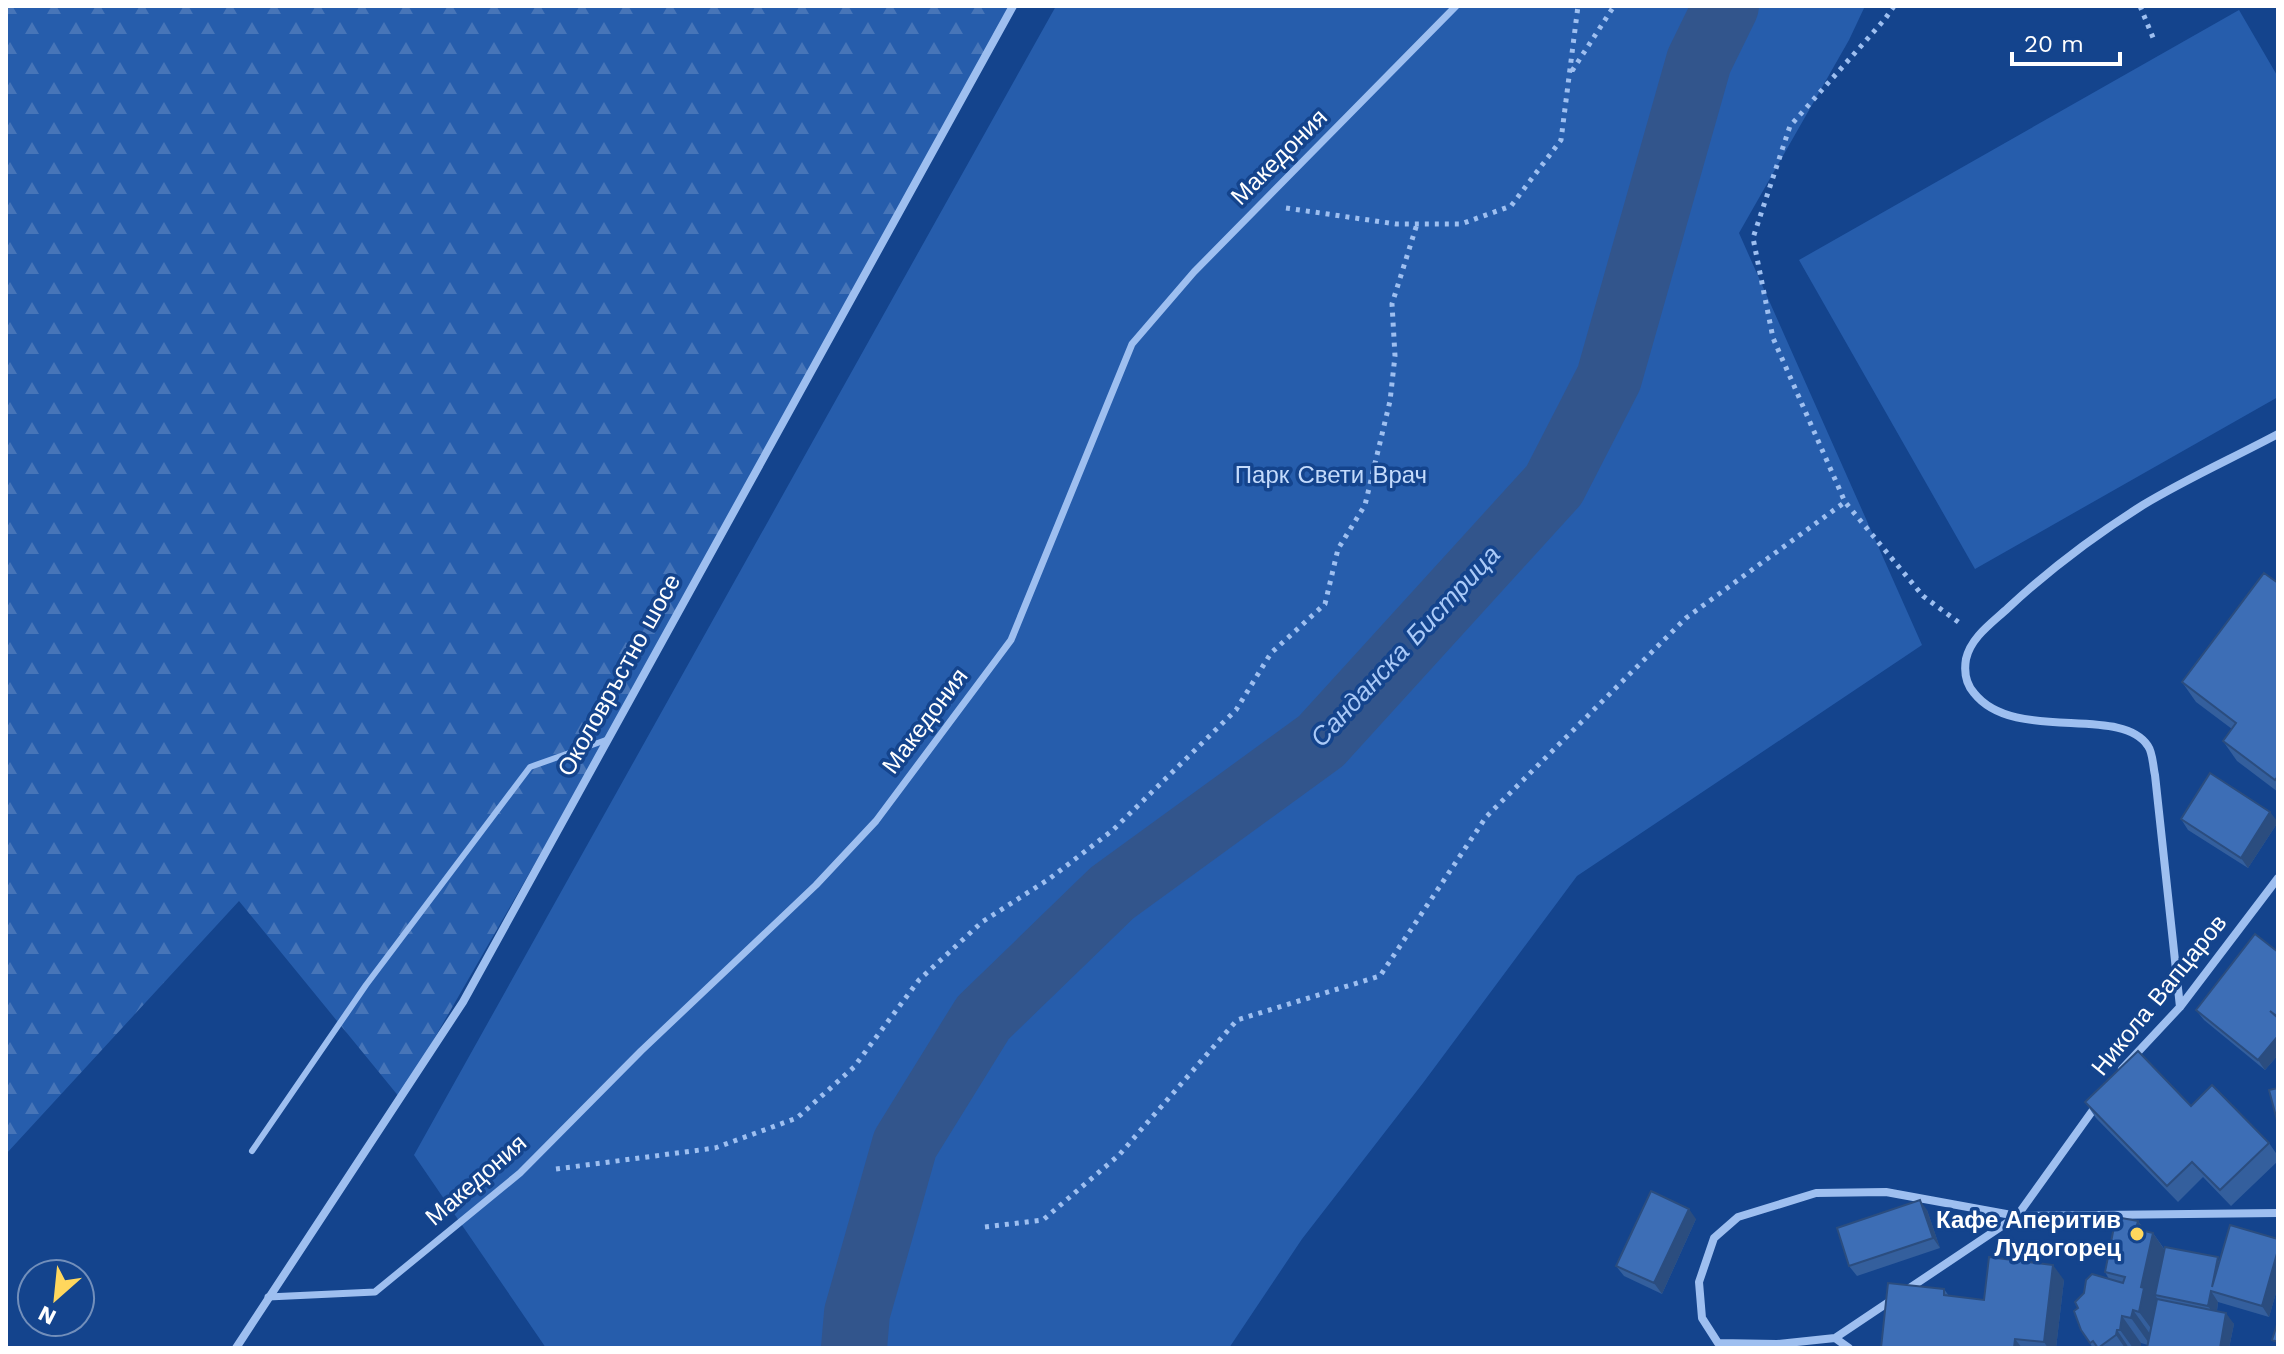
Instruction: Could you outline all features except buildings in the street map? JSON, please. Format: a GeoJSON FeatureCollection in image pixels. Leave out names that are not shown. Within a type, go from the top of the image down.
{"type":"FeatureCollection","features":[{"type":"Feature","properties":{"kind":"street","name":"Околовръстно шосе"},"geometry":{"type":"LineString","coordinates":[[236,1348],[463,1002],[1013,6]]}},
{"type":"Feature","properties":{"kind":"street","name":"Македония"},"geometry":{"type":"LineString","coordinates":[[268,1297],[375,1292],[520,1173],[641,1051],[816,885],[876,821],[1011,640],[1132,344],[1194,272],[1456,6]]}},
{"type":"Feature","properties":{"kind":"street"},"geometry":{"type":"LineString","coordinates":[[2180,1007],[2155,775],[2148,746],[2131,731],[2086,724],[2036,722],[2000,713],[1981,703],[1967,684],[1966,659],[1978,636],[2046,573],[2144,505],[2278,434]]}},
{"type":"Feature","properties":{"kind":"street","name":"Никола Вапцаров"},"geometry":{"type":"LineString","coordinates":[[2113,1082],[2130,1058],[2180,1007],[2278,878]]}},
{"type":"Feature","properties":{"kind":"street","name":"Никола Вапцаров"},"geometry":{"type":"LineString","coordinates":[[2017,1216],[2104,1094]]}},
{"type":"Feature","properties":{"kind":"street"},"geometry":{"type":"LineString","coordinates":[[2017,1216],[1835,1338],[1715,1346],[1702,1318],[1699,1282],[1714,1238],[1738,1217],[1816,1193],[1886,1192],[2017,1216],[2278,1213]]}},
{"type":"Feature","properties":{"kind":"street"},"geometry":{"type":"LineString","coordinates":[[1835,1338],[1849,1348]]}},
{"type":"Feature","properties":{"kind":"lane"},"geometry":{"type":"LineString","coordinates":[[252,1151],[366,985],[530,767],[606,740]]}},
{"type":"Feature","properties":{"kind":"path"},"geometry":{"type":"LineString","coordinates":[[1260,204],[1396,224],[1461,224],[1511,206],[1561,140],[1578,6]]}},
{"type":"Feature","properties":{"kind":"path"},"geometry":{"type":"LineString","coordinates":[[1571,72],[1614,6]]}},
{"type":"Feature","properties":{"kind":"path"},"geometry":{"type":"LineString","coordinates":[[1894,6],[1790,126],[1753,238],[1773,338],[1845,502],[1923,596],[1978,636]]}},
{"type":"Feature","properties":{"kind":"path"},"geometry":{"type":"LineString","coordinates":[[2140,6],[2154,40]]}},
{"type":"Feature","properties":{"kind":"path"},"geometry":{"type":"LineString","coordinates":[[520,1173],[715,1148],[797,1118],[854,1067],[919,980],[982,922],[1049,879],[1113,830],[1236,710],[1271,653],[1325,604],[1338,549],[1365,505],[1390,401],[1395,356],[1392,304],[1417,224]]}},
{"type":"Feature","properties":{"kind":"path"},"geometry":{"type":"LineString","coordinates":[[985,1227],[1043,1220],[1119,1155],[1237,1020],[1380,976],[1486,817],[1686,618],[1845,502]]}},
{"type":"Feature","properties":{"kind":"green space"},"geometry":{"type":"Polygon","coordinates":[[[6,6],[1013,6],[606,740],[400,1098],[239,901],[6,1154],[6,6]]]}},
{"type":"Feature","properties":{"kind":"green space","name":"Парк Свети Врач"},"geometry":{"type":"Polygon","coordinates":[[[1056,6],[1865,6],[1849,40],[1739,233],[1922,645],[1577,876],[1302,1239],[1229,1348],[546,1348],[414,1155],[1056,6]]]}},
{"type":"Feature","properties":{"kind":"green space"},"geometry":{"type":"Polygon","coordinates":[[[2239,10],[2278,77],[2278,397],[1975,569],[1799,260],[2239,10]]]}},
{"type":"Feature","properties":{"kind":"waterway","name":"Санданска Бистрица"},"geometry":{"type":"LineString","coordinates":[[854,1348],[857,1313],[905,1144],[983,1018],[1112,893],[1321,741],[1554,485],[1609,378],[1699,61],[1726,6]]}},
{"type":"Feature","properties":{"kind":"place","name":"Кафе Аперитив Лудогорец"},"geometry":{"type":"Point","coordinates":[2137,1234]}}]}
